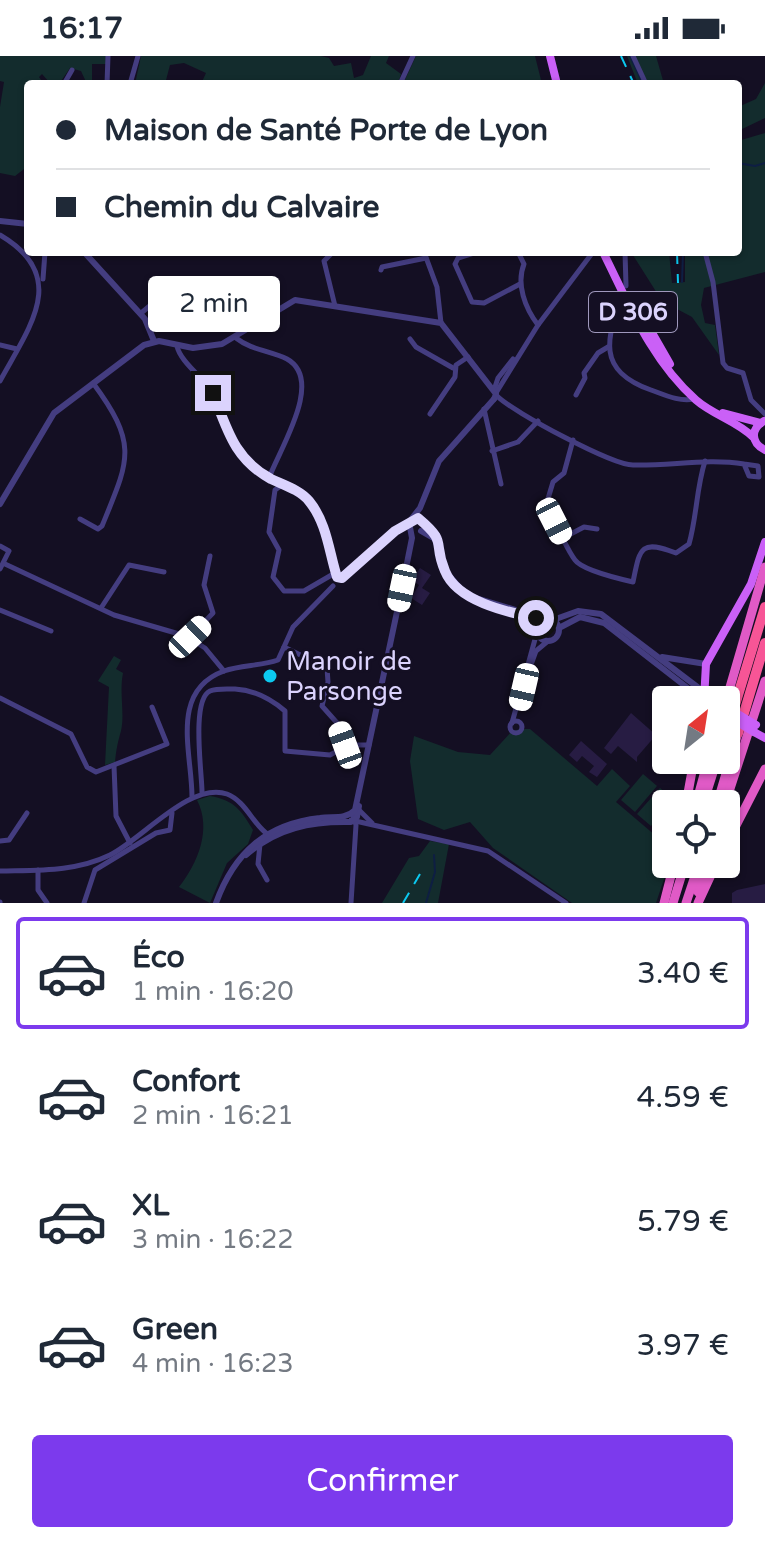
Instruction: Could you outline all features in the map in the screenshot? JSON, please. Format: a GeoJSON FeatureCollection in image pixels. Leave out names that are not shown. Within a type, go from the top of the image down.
{"type":"FeatureCollection","features":[{"type":"Feature","properties":{"kind":"highway"},"geometry":{"type":"LineString","coordinates":[[731,686],[765,567]]}},
{"type":"Feature","properties":{"kind":"highway"},"geometry":{"type":"LineString","coordinates":[[740,697],[765,607]]}},
{"type":"Feature","properties":{"kind":"highway"},"geometry":{"type":"LineString","coordinates":[[740,707],[765,643]]}},
{"type":"Feature","properties":{"kind":"highway"},"geometry":{"type":"LineString","coordinates":[[730,790],[765,681]]}},
{"type":"Feature","properties":{"kind":"highway"},"geometry":{"type":"LineString","coordinates":[[740,818],[765,769]]}},
{"type":"Feature","properties":{"kind":"highway"},"geometry":{"type":"LineString","coordinates":[[664,903],[671,878]]}},
{"type":"Feature","properties":{"kind":"highway"},"geometry":{"type":"LineString","coordinates":[[673,903],[681,878]]}},
{"type":"Feature","properties":{"kind":"highway"},"geometry":{"type":"LineString","coordinates":[[686,903],[694,878]]}},
{"type":"Feature","properties":{"kind":"highway"},"geometry":{"type":"LineString","coordinates":[[696,903],[703,878]]}},
{"type":"Feature","properties":{"kind":"highway"},"geometry":{"type":"LineString","coordinates":[[696,903],[709,878]]}},
{"type":"Feature","properties":{"kind":"main road"},"geometry":{"type":"LineString","coordinates":[[548,56],[553,80]]}},
{"type":"Feature","properties":{"kind":"main road","name":"D 306"},"geometry":{"type":"LineString","coordinates":[[605,256],[653,339],[687,384],[727,415],[764,419]]}},
{"type":"Feature","properties":{"kind":"main road","name":"D 306"},"geometry":{"type":"LineString","coordinates":[[611,256],[657,357],[694,399],[753,437]]}},
{"type":"Feature","properties":{"kind":"main road"},"geometry":{"type":"LineString","coordinates":[[764,419],[753,437],[757,445],[765,450]]}},
{"type":"Feature","properties":{"kind":"main road"},"geometry":{"type":"LineString","coordinates":[[705,686],[706,664],[751,584],[765,542]]}},
{"type":"Feature","properties":{"kind":"main road"},"geometry":{"type":"LineString","coordinates":[[740,715],[759,729],[765,738]]}},
{"type":"Feature","properties":{"kind":"main road"},"geometry":{"type":"LineString","coordinates":[[740,721],[759,729]]}},
{"type":"Feature","properties":{"kind":"street"},"geometry":{"type":"LineString","coordinates":[[107,80],[108,56]]}},
{"type":"Feature","properties":{"kind":"street"},"geometry":{"type":"LineString","coordinates":[[131,80],[138,56]]}},
{"type":"Feature","properties":{"kind":"street"},"geometry":{"type":"LineString","coordinates":[[402,80],[413,56]]}},
{"type":"Feature","properties":{"kind":"street"},"geometry":{"type":"LineString","coordinates":[[633,56],[644,80]]}},
{"type":"Feature","properties":{"kind":"street"},"geometry":{"type":"LineString","coordinates":[[66,80],[72,70]]}},
{"type":"Feature","properties":{"kind":"street"},"geometry":{"type":"LineString","coordinates":[[0,221],[24,224]]}},
{"type":"Feature","properties":{"kind":"street"},"geometry":{"type":"LineString","coordinates":[[0,235],[24,254]]}},
{"type":"Feature","properties":{"kind":"street"},"geometry":{"type":"LineString","coordinates":[[27,256],[33,261],[40,282]]}},
{"type":"Feature","properties":{"kind":"street"},"geometry":{"type":"LineString","coordinates":[[0,381],[40,294],[44,256]]}},
{"type":"Feature","properties":{"kind":"street"},"geometry":{"type":"LineString","coordinates":[[88,256],[140,314],[150,328],[154,341]]}},
{"type":"Feature","properties":{"kind":"street"},"geometry":{"type":"LineString","coordinates":[[329,256],[324,261],[335,306]]}},
{"type":"Feature","properties":{"kind":"street"},"geometry":{"type":"LineString","coordinates":[[381,270],[382,267],[421,256]]}},
{"type":"Feature","properties":{"kind":"street"},"geometry":{"type":"LineString","coordinates":[[425,256],[437,287],[441,323],[494,395],[573,440],[632,466],[705,461],[744,464]]}},
{"type":"Feature","properties":{"kind":"street"},"geometry":{"type":"LineString","coordinates":[[464,256],[458,258],[455,264],[472,302],[484,303],[520,284]]}},
{"type":"Feature","properties":{"kind":"street"},"geometry":{"type":"LineString","coordinates":[[520,256],[524,264],[520,284],[538,325]]}},
{"type":"Feature","properties":{"kind":"street"},"geometry":{"type":"LineString","coordinates":[[351,903],[355,815],[420,508],[439,461],[494,395],[538,325],[590,256]]}},
{"type":"Feature","properties":{"kind":"street"},"geometry":{"type":"LineString","coordinates":[[625,256],[625,289],[609,331],[608,347],[618,369],[634,383],[684,401],[694,399]]}},
{"type":"Feature","properties":{"kind":"street"},"geometry":{"type":"LineString","coordinates":[[706,256],[713,282],[723,363],[727,368],[743,373],[753,404],[764,419]]}},
{"type":"Feature","properties":{"kind":"street"},"geometry":{"type":"LineString","coordinates":[[140,314],[164,294],[176,294]]}},
{"type":"Feature","properties":{"kind":"street"},"geometry":{"type":"LineString","coordinates":[[0,504],[48,421],[92,382],[154,341],[200,348],[236,338],[295,300],[441,323]]}},
{"type":"Feature","properties":{"kind":"street"},"geometry":{"type":"LineString","coordinates":[[236,338],[288,360],[296,366],[304,388],[269,478]]}},
{"type":"Feature","properties":{"kind":"street"},"geometry":{"type":"LineString","coordinates":[[410,339],[416,347],[453,368],[455,377],[430,414]]}},
{"type":"Feature","properties":{"kind":"street"},"geometry":{"type":"LineString","coordinates":[[0,345],[17,349]]}},
{"type":"Feature","properties":{"kind":"street"},"geometry":{"type":"LineString","coordinates":[[177,346],[213,393],[233,445],[269,478],[312,503],[332,548],[338,576]]}},
{"type":"Feature","properties":{"kind":"street"},"geometry":{"type":"LineString","coordinates":[[576,395],[585,378],[584,373],[608,347]]}},
{"type":"Feature","properties":{"kind":"street"},"geometry":{"type":"LineString","coordinates":[[494,395],[498,378],[520,352]]}},
{"type":"Feature","properties":{"kind":"street"},"geometry":{"type":"LineString","coordinates":[[453,368],[468,357]]}},
{"type":"Feature","properties":{"kind":"street"},"geometry":{"type":"LineString","coordinates":[[80,519],[98,529],[102,526],[127,463],[127,451],[117,424],[92,382]]}},
{"type":"Feature","properties":{"kind":"street"},"geometry":{"type":"LineString","coordinates":[[485,407],[501,484]]}},
{"type":"Feature","properties":{"kind":"street"},"geometry":{"type":"LineString","coordinates":[[492,451],[518,442],[538,421]]}},
{"type":"Feature","properties":{"kind":"street"},"geometry":{"type":"LineString","coordinates":[[573,440],[564,473],[553,482],[544,512],[554,521],[576,562],[583,567],[633,582],[639,552],[645,546],[655,545],[676,553],[689,544],[698,513],[695,500],[705,461]]}},
{"type":"Feature","properties":{"kind":"street"},"geometry":{"type":"LineString","coordinates":[[283,484],[275,490],[269,532],[279,550],[273,577],[284,591],[304,591],[338,576],[400,529],[415,528],[435,539],[452,583],[466,595],[515,613],[545,619],[553,620],[578,611],[596,612],[659,657],[692,686]]}},
{"type":"Feature","properties":{"kind":"street"},"geometry":{"type":"LineString","coordinates":[[563,538],[584,527],[597,529]]}},
{"type":"Feature","properties":{"kind":"street"},"geometry":{"type":"LineString","coordinates":[[0,546],[8,550],[7,564]]}},
{"type":"Feature","properties":{"kind":"street"},"geometry":{"type":"LineString","coordinates":[[190,637],[213,613],[203,574],[210,556]]}},
{"type":"Feature","properties":{"kind":"street"},"geometry":{"type":"LineString","coordinates":[[0,569],[7,564]]}},
{"type":"Feature","properties":{"kind":"street"},"geometry":{"type":"LineString","coordinates":[[7,564],[101,608],[190,637],[224,671]]}},
{"type":"Feature","properties":{"kind":"street"},"geometry":{"type":"LineString","coordinates":[[101,608],[129,565],[164,572]]}},
{"type":"Feature","properties":{"kind":"street"},"geometry":{"type":"LineString","coordinates":[[192,798],[187,736],[189,704],[196,691],[224,671],[278,660],[293,627],[333,586]]}},
{"type":"Feature","properties":{"kind":"street"},"geometry":{"type":"LineString","coordinates":[[0,610],[51,631]]}},
{"type":"Feature","properties":{"kind":"street"},"geometry":{"type":"LineString","coordinates":[[515,613],[548,641]]}},
{"type":"Feature","properties":{"kind":"street"},"geometry":{"type":"LineString","coordinates":[[526,677],[536,651],[556,637],[559,628],[580,617],[604,623],[689,686]]}},
{"type":"Feature","properties":{"kind":"street"},"geometry":{"type":"LineString","coordinates":[[518,709],[521,724],[520,731],[515,733],[510,728],[518,709],[536,630],[545,619]]}},
{"type":"Feature","properties":{"kind":"street"},"geometry":{"type":"LineString","coordinates":[[553,620],[559,628]]}},
{"type":"Feature","properties":{"kind":"street"},"geometry":{"type":"LineString","coordinates":[[284,647],[327,668],[328,682],[322,706],[338,724],[347,747]]}},
{"type":"Feature","properties":{"kind":"street"},"geometry":{"type":"LineString","coordinates":[[659,657],[706,664]]}},
{"type":"Feature","properties":{"kind":"street"},"geometry":{"type":"LineString","coordinates":[[202,792],[200,712],[204,696],[212,689],[241,689],[280,706],[285,711],[285,751],[330,755],[347,747],[369,745]]}},
{"type":"Feature","properties":{"kind":"street"},"geometry":{"type":"LineString","coordinates":[[0,698],[71,734],[91,771],[114,766],[167,744],[152,707]]}},
{"type":"Feature","properties":{"kind":"street"},"geometry":{"type":"LineString","coordinates":[[512,723],[521,724]]}},
{"type":"Feature","properties":{"kind":"street"},"geometry":{"type":"LineString","coordinates":[[114,766],[116,816],[130,843]]}},
{"type":"Feature","properties":{"kind":"street"},"geometry":{"type":"LineString","coordinates":[[0,871],[90,863],[130,843],[202,792],[226,794],[236,799],[253,821],[262,839],[258,864],[267,880]]}},
{"type":"Feature","properties":{"kind":"street"},"geometry":{"type":"LineString","coordinates":[[84,903],[95,871],[156,833],[170,830],[172,812]]}},
{"type":"Feature","properties":{"kind":"street"},"geometry":{"type":"LineString","coordinates":[[0,841],[9,840],[27,813]]}},
{"type":"Feature","properties":{"kind":"street"},"geometry":{"type":"LineString","coordinates":[[262,839],[300,825],[355,815],[376,825]]}},
{"type":"Feature","properties":{"kind":"street"},"geometry":{"type":"LineString","coordinates":[[216,903],[220,891],[240,862],[262,839],[298,821],[355,815],[376,825],[472,846],[506,860],[566,903]]}},
{"type":"Feature","properties":{"kind":"street"},"geometry":{"type":"LineString","coordinates":[[38,870],[38,890],[47,903]]}},
{"type":"Feature","properties":{"kind":"green space"},"geometry":{"type":"Polygon","coordinates":[[[0,56],[107,56],[106,64],[92,64],[92,80],[85,80],[81,71],[70,68],[62,80],[47,80],[42,74],[39,77],[41,80],[24,80],[24,169],[15,176],[0,173],[0,107],[4,82],[0,81],[0,56]]]}},
{"type":"Feature","properties":{"kind":"green space"},"geometry":{"type":"Polygon","coordinates":[[[141,56],[321,56],[329,58],[334,66],[351,63],[354,78],[363,75],[371,56],[389,56],[386,63],[401,74],[399,80],[203,80],[206,73],[184,63],[170,65],[166,80],[136,80],[141,56]]]}},
{"type":"Feature","properties":{"kind":"green space"},"geometry":{"type":"Polygon","coordinates":[[[416,56],[535,56],[541,80],[405,80],[416,56]]]}},
{"type":"Feature","properties":{"kind":"green space"},"geometry":{"type":"Polygon","coordinates":[[[627,56],[656,56],[663,80],[636,80],[627,56]]]}},
{"type":"Feature","properties":{"kind":"green space"},"geometry":{"type":"Polygon","coordinates":[[[765,83],[765,118],[742,129],[742,105],[756,99],[765,83]]]}},
{"type":"Feature","properties":{"kind":"green space"},"geometry":{"type":"Polygon","coordinates":[[[765,133],[765,272],[704,288],[701,305],[705,323],[715,325],[719,355],[692,317],[662,301],[634,256],[669,256],[672,283],[685,282],[685,256],[742,256],[742,140],[765,133]]]}},
{"type":"Feature","properties":{"kind":"green space"},"geometry":{"type":"Polygon","coordinates":[[[114,656],[121,660],[116,669],[123,673],[122,724],[115,762],[105,765],[109,687],[98,681],[114,656]]]}},
{"type":"Feature","properties":{"kind":"green space"},"geometry":{"type":"Polygon","coordinates":[[[530,729],[597,786],[612,769],[630,786],[616,802],[652,833],[652,878],[664,878],[656,903],[572,903],[493,848],[470,822],[444,830],[418,819],[410,761],[414,736],[458,752],[490,755],[512,731],[530,729]]]}},
{"type":"Feature","properties":{"kind":"green space"},"geometry":{"type":"Polygon","coordinates":[[[643,774],[657,786],[635,812],[621,800],[643,774]]]}},
{"type":"Feature","properties":{"kind":"green space"},"geometry":{"type":"Polygon","coordinates":[[[210,796],[236,807],[253,830],[248,844],[227,863],[210,903],[179,887],[201,845],[203,822],[197,800],[210,796]]]}},
{"type":"Feature","properties":{"kind":"green space"},"geometry":{"type":"Polygon","coordinates":[[[652,797],[651,826],[637,814],[652,797]]]}},
{"type":"Feature","properties":{"kind":"green space"},"geometry":{"type":"Polygon","coordinates":[[[430,841],[449,844],[438,903],[382,903],[409,858],[419,856],[430,841]]]}},
{"type":"Feature","properties":{"kind":"building"},"geometry":{"type":"Polygon","coordinates":[[[420,568],[431,575],[422,588],[430,593],[422,605],[411,598],[419,585],[412,580],[420,568]]]}},
{"type":"Feature","properties":{"kind":"building"},"geometry":{"type":"Polygon","coordinates":[[[631,713],[652,731],[652,740],[637,757],[637,762],[618,746],[611,754],[604,748],[631,713]]]}},
{"type":"Feature","properties":{"kind":"building"},"geometry":{"type":"Polygon","coordinates":[[[581,741],[607,764],[597,777],[589,772],[594,766],[582,756],[577,762],[569,755],[581,741]]]}},
{"type":"Feature","properties":{"kind":"building"},"geometry":{"type":"Polygon","coordinates":[[[765,884],[765,903],[732,903],[732,893],[737,890],[765,884]]]}},
{"type":"Feature","properties":{"kind":"waterway"},"geometry":{"type":"LineString","coordinates":[[630,56],[641,80]]}},
{"type":"Feature","properties":{"kind":"waterway"},"geometry":{"type":"LineString","coordinates":[[742,164],[755,166],[765,163]]}},
{"type":"Feature","properties":{"kind":"waterway"},"geometry":{"type":"LineString","coordinates":[[682,282],[683,256]]}},
{"type":"Feature","properties":{"kind":"waterway"},"geometry":{"type":"LineString","coordinates":[[426,903],[435,872],[434,855]]}},
{"type":"Feature","properties":{"kind":"railway"},"geometry":{"type":"LineString","coordinates":[[621,56],[632,80]]}},
{"type":"Feature","properties":{"kind":"railway"},"geometry":{"type":"LineString","coordinates":[[677,256],[678,283]]}},
{"type":"Feature","properties":{"kind":"railway"},"geometry":{"type":"LineString","coordinates":[[403,903],[420,874]]}},
{"type":"Feature","properties":{"kind":"place","name":"Manoir de Parsonge"},"geometry":{"type":"Point","coordinates":[270,676]}},
{"type":"Feature","properties":{"kind":"route"},"geometry":{"type":"LineString","coordinates":[[213,393],[226,432],[237,450],[253,467],[304,495],[312,503],[332,548],[337,577],[342,578],[395,531],[418,518],[438,536],[445,571],[452,583],[466,595],[536,618]]}}]}
